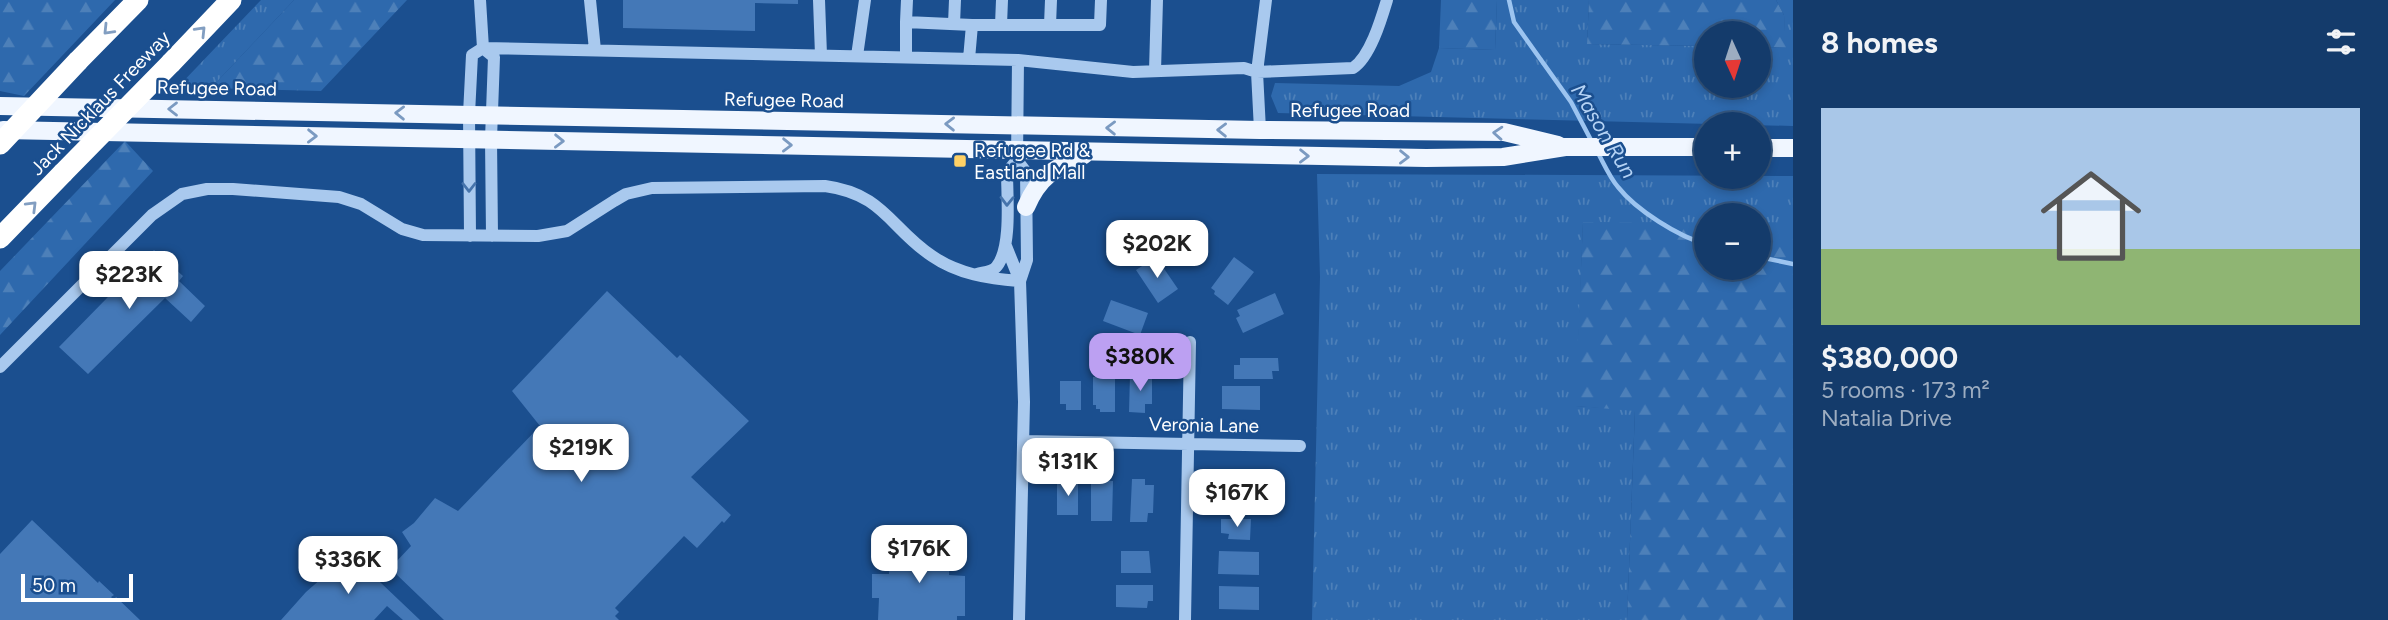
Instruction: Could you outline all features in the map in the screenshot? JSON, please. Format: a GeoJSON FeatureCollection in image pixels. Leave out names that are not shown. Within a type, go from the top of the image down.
{"type":"FeatureCollection","features":[{"type":"Feature","properties":{"kind":"highway"},"geometry":{"type":"LineString","coordinates":[[0,144],[138,0]]}},
{"type":"Feature","properties":{"kind":"highway","name":"Jack Nicklaus Freeway"},"geometry":{"type":"LineString","coordinates":[[0,238],[232,0]]}},
{"type":"Feature","properties":{"kind":"main road","name":"Refugee Road"},"geometry":{"type":"LineString","coordinates":[[0,106],[1018,126],[1504,132],[1573,146]]}},
{"type":"Feature","properties":{"kind":"main road","name":"Refugee Road"},"geometry":{"type":"LineString","coordinates":[[0,130],[491,139],[1017,155],[1088,152],[1503,158],[1573,146],[1694,147]]}},
{"type":"Feature","properties":{"kind":"main road"},"geometry":{"type":"LineString","coordinates":[[1771,148],[1793,148]]}},
{"type":"Feature","properties":{"kind":"main road"},"geometry":{"type":"LineString","coordinates":[[1026,206],[1039,181],[1058,166],[1088,152]]}},
{"type":"Feature","properties":{"kind":"street"},"geometry":{"type":"LineString","coordinates":[[480,0],[483,48],[494,57],[492,236]]}},
{"type":"Feature","properties":{"kind":"street"},"geometry":{"type":"LineString","coordinates":[[590,0],[595,50]]}},
{"type":"Feature","properties":{"kind":"street"},"geometry":{"type":"LineString","coordinates":[[819,0],[821,55]]}},
{"type":"Feature","properties":{"kind":"street"},"geometry":{"type":"LineString","coordinates":[[857,56],[865,0]]}},
{"type":"Feature","properties":{"kind":"street"},"geometry":{"type":"LineString","coordinates":[[906,56],[907,0]]}},
{"type":"Feature","properties":{"kind":"street"},"geometry":{"type":"LineString","coordinates":[[954,24],[955,0]]}},
{"type":"Feature","properties":{"kind":"street"},"geometry":{"type":"LineString","coordinates":[[1001,25],[1002,0]]}},
{"type":"Feature","properties":{"kind":"street"},"geometry":{"type":"LineString","coordinates":[[1050,25],[1051,0]]}},
{"type":"Feature","properties":{"kind":"street"},"geometry":{"type":"LineString","coordinates":[[906,22],[1100,25],[1101,0]]}},
{"type":"Feature","properties":{"kind":"street"},"geometry":{"type":"LineString","coordinates":[[1155,71],[1157,0]]}},
{"type":"Feature","properties":{"kind":"street"},"geometry":{"type":"LineString","coordinates":[[1260,130],[1257,72],[1266,0]]}},
{"type":"Feature","properties":{"kind":"street"},"geometry":{"type":"LineString","coordinates":[[470,236],[469,114],[472,55],[483,48],[1018,60],[1133,72],[1244,68],[1257,72],[1353,68],[1360,64],[1366,53],[1387,0]]}},
{"type":"Feature","properties":{"kind":"street"},"geometry":{"type":"LineString","coordinates":[[969,59],[972,25]]}},
{"type":"Feature","properties":{"kind":"street"},"geometry":{"type":"LineString","coordinates":[[973,275],[994,270],[1006,246],[1007,172],[1017,155],[1018,60]]}},
{"type":"Feature","properties":{"kind":"street"},"geometry":{"type":"LineString","coordinates":[[1017,155],[1026,172],[1027,260],[1020,281]]}},
{"type":"Feature","properties":{"kind":"street"},"geometry":{"type":"LineString","coordinates":[[0,367],[148,218],[173,198],[192,191],[233,189],[339,197],[361,204],[409,232],[429,235],[529,237],[562,233],[614,201],[633,192],[652,188],[818,186],[842,190],[872,202],[931,256],[973,275],[1020,281]]}},
{"type":"Feature","properties":{"kind":"street"},"geometry":{"type":"LineString","coordinates":[[1006,246],[1020,281],[1024,390],[1019,620]]}},
{"type":"Feature","properties":{"kind":"street"},"geometry":{"type":"LineString","coordinates":[[1185,620],[1190,342]]}},
{"type":"Feature","properties":{"kind":"street","name":"Veronia Lane"},"geometry":{"type":"LineString","coordinates":[[1023,441],[1300,446]]}},
{"type":"Feature","properties":{"kind":"green space"},"geometry":{"type":"Polygon","coordinates":[[[0,0],[115,0],[24,96],[0,91],[0,0]]]}},
{"type":"Feature","properties":{"kind":"green space"},"geometry":{"type":"Polygon","coordinates":[[[261,0],[294,0],[211,88],[175,90],[261,0]]]}},
{"type":"Feature","properties":{"kind":"green space"},"geometry":{"type":"Polygon","coordinates":[[[294,0],[407,0],[321,91],[211,88],[294,0]]]}},
{"type":"Feature","properties":{"kind":"green space"},"geometry":{"type":"Polygon","coordinates":[[[1441,0],[1497,0],[1495,50],[1439,48],[1441,0]]]}},
{"type":"Feature","properties":{"kind":"green space"},"geometry":{"type":"Polygon","coordinates":[[[1497,0],[1589,0],[1587,44],[1694,46],[1694,98],[1771,98],[1771,47],[1785,48],[1784,15],[1776,0],[1793,0],[1793,126],[1771,125],[1771,112],[1694,112],[1694,124],[1278,113],[1271,96],[1275,83],[1399,86],[1431,72],[1439,48],[1495,50],[1497,0]]]}},
{"type":"Feature","properties":{"kind":"green space"},"geometry":{"type":"Polygon","coordinates":[[[1589,0],[1776,0],[1784,15],[1786,48],[1771,47],[1771,21],[1694,21],[1694,46],[1587,44],[1589,0]]]}},
{"type":"Feature","properties":{"kind":"green space"},"geometry":{"type":"Polygon","coordinates":[[[125,141],[153,171],[0,335],[0,271],[125,141]]]}},
{"type":"Feature","properties":{"kind":"green space"},"geometry":{"type":"Polygon","coordinates":[[[1317,174],[1694,176],[1694,189],[1771,189],[1771,176],[1793,176],[1793,224],[1771,224],[1771,203],[1694,203],[1694,223],[1583,223],[1576,406],[1635,410],[1627,620],[1312,620],[1320,277],[1317,174]]]}},
{"type":"Feature","properties":{"kind":"green space"},"geometry":{"type":"Polygon","coordinates":[[[1583,222],[1694,223],[1694,280],[1771,280],[1771,224],[1793,224],[1793,620],[1627,620],[1635,411],[1575,406],[1583,222]]]}},
{"type":"Feature","properties":{"kind":"building"},"geometry":{"type":"Polygon","coordinates":[[[623,0],[798,0],[798,4],[755,3],[755,31],[623,28],[623,0]]]}},
{"type":"Feature","properties":{"kind":"building"},"geometry":{"type":"Polygon","coordinates":[[[154,250],[183,276],[179,281],[205,306],[191,322],[165,298],[88,374],[59,347],[154,250]]]}},
{"type":"Feature","properties":{"kind":"building"},"geometry":{"type":"Polygon","coordinates":[[[1156,257],[1178,289],[1158,303],[1136,270],[1156,257]]]}},
{"type":"Feature","properties":{"kind":"building"},"geometry":{"type":"Polygon","coordinates":[[[1234,257],[1254,272],[1228,305],[1214,294],[1215,291],[1211,288],[1234,257]]]}},
{"type":"Feature","properties":{"kind":"building"},"geometry":{"type":"Polygon","coordinates":[[[607,291],[677,358],[680,355],[749,421],[691,477],[731,515],[697,548],[684,536],[615,608],[619,612],[615,616],[619,620],[444,620],[395,573],[395,563],[411,546],[402,532],[414,523],[435,498],[458,511],[540,426],[512,391],[607,291]]]}},
{"type":"Feature","properties":{"kind":"building"},"geometry":{"type":"Polygon","coordinates":[[[1275,293],[1284,314],[1243,333],[1236,318],[1240,316],[1237,310],[1275,293]]]}},
{"type":"Feature","properties":{"kind":"building"},"geometry":{"type":"Polygon","coordinates":[[[1111,300],[1148,313],[1140,335],[1103,321],[1111,300]]]}},
{"type":"Feature","properties":{"kind":"building"},"geometry":{"type":"Polygon","coordinates":[[[1240,358],[1278,358],[1279,371],[1272,371],[1273,379],[1234,379],[1234,365],[1240,365],[1240,358]]]}},
{"type":"Feature","properties":{"kind":"building"},"geometry":{"type":"Polygon","coordinates":[[[1100,369],[1115,369],[1115,412],[1100,412],[1096,405],[1093,405],[1093,377],[1100,377],[1100,369]]]}},
{"type":"Feature","properties":{"kind":"building"},"geometry":{"type":"Polygon","coordinates":[[[1130,374],[1152,375],[1152,404],[1145,404],[1145,413],[1129,412],[1130,374]]]}},
{"type":"Feature","properties":{"kind":"building"},"geometry":{"type":"Polygon","coordinates":[[[1060,381],[1081,381],[1081,410],[1066,410],[1066,404],[1060,404],[1060,381]]]}},
{"type":"Feature","properties":{"kind":"building"},"geometry":{"type":"Polygon","coordinates":[[[1222,386],[1260,386],[1260,410],[1222,409],[1222,386]]]}},
{"type":"Feature","properties":{"kind":"building"},"geometry":{"type":"Polygon","coordinates":[[[1066,478],[1078,478],[1078,515],[1057,515],[1057,484],[1066,484],[1066,478]]]}},
{"type":"Feature","properties":{"kind":"building"},"geometry":{"type":"Polygon","coordinates":[[[1132,479],[1145,479],[1145,485],[1154,485],[1153,513],[1148,513],[1147,522],[1130,522],[1132,479]]]}},
{"type":"Feature","properties":{"kind":"building"},"geometry":{"type":"Polygon","coordinates":[[[1091,480],[1113,481],[1112,521],[1091,521],[1091,480]]]}},
{"type":"Feature","properties":{"kind":"building"},"geometry":{"type":"Polygon","coordinates":[[[1221,482],[1259,482],[1258,505],[1221,505],[1221,482]]]}},
{"type":"Feature","properties":{"kind":"building"},"geometry":{"type":"Polygon","coordinates":[[[1221,519],[1251,519],[1250,540],[1228,539],[1229,534],[1221,533],[1221,519]]]}},
{"type":"Feature","properties":{"kind":"building"},"geometry":{"type":"Polygon","coordinates":[[[32,520],[114,595],[111,597],[114,600],[116,597],[140,620],[0,620],[0,554],[32,520]]]}},
{"type":"Feature","properties":{"kind":"building"},"geometry":{"type":"Polygon","coordinates":[[[890,542],[950,544],[949,575],[965,576],[965,616],[957,616],[957,620],[878,620],[879,598],[872,598],[872,574],[889,574],[890,542]]]}},
{"type":"Feature","properties":{"kind":"building"},"geometry":{"type":"Polygon","coordinates":[[[348,549],[420,620],[403,620],[387,606],[374,620],[281,620],[306,592],[322,578],[323,580],[348,549]]]}},
{"type":"Feature","properties":{"kind":"building"},"geometry":{"type":"Polygon","coordinates":[[[1121,551],[1149,551],[1151,573],[1121,573],[1121,551]]]}},
{"type":"Feature","properties":{"kind":"building"},"geometry":{"type":"Polygon","coordinates":[[[1219,551],[1259,552],[1259,575],[1218,574],[1219,551]]]}},
{"type":"Feature","properties":{"kind":"building"},"geometry":{"type":"Polygon","coordinates":[[[1116,585],[1153,585],[1153,601],[1148,601],[1147,608],[1116,607],[1116,585]]]}},
{"type":"Feature","properties":{"kind":"building"},"geometry":{"type":"Polygon","coordinates":[[[1219,586],[1259,587],[1259,610],[1219,609],[1219,586]]]}},
{"type":"Feature","properties":{"kind":"waterway","name":"Mason Run"},"geometry":{"type":"LineString","coordinates":[[1509,0],[1514,22],[1571,102],[1592,142]]}},
{"type":"Feature","properties":{"kind":"waterway","name":"Mason Run"},"geometry":{"type":"LineString","coordinates":[[1598,153],[1615,183],[1626,196],[1671,229],[1694,240]]}},
{"type":"Feature","properties":{"kind":"waterway","name":"Mason Run"},"geometry":{"type":"LineString","coordinates":[[1771,259],[1793,264]]}},
{"type":"Feature","properties":{"kind":"place","name":"Refugee Rd & Eastland Mall"},"geometry":{"type":"Point","coordinates":[960,161]}}]}
